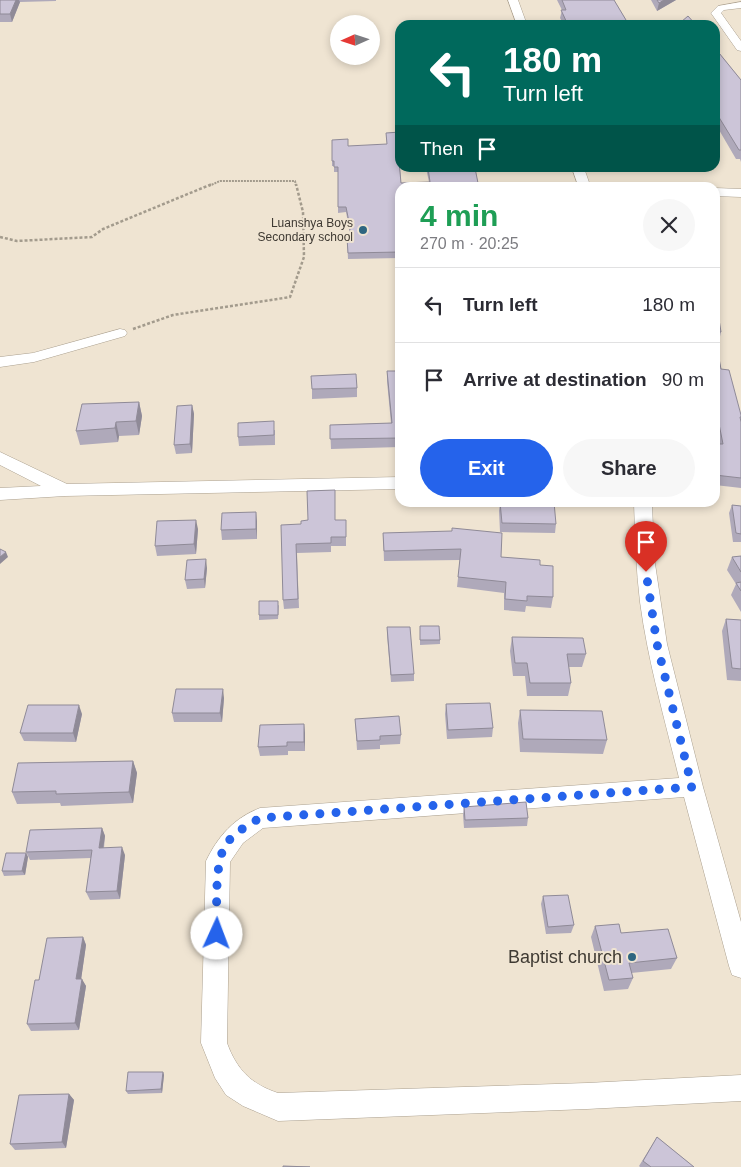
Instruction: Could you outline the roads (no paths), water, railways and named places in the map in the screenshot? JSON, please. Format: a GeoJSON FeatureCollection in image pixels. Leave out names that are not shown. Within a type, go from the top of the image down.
{"type":"FeatureCollection","features":[{"type":"Feature","properties":{"kind":"street"},"geometry":{"type":"LineString","coordinates":[[513,0],[520,20]]}},
{"type":"Feature","properties":{"kind":"street"},"geometry":{"type":"LineString","coordinates":[[741,5],[721,8],[716,13],[741,48]]}},
{"type":"Feature","properties":{"kind":"street"},"geometry":{"type":"LineString","coordinates":[[720,192],[741,193]]}},
{"type":"Feature","properties":{"kind":"street"},"geometry":{"type":"LineString","coordinates":[[0,362],[34,357],[120,333]]}},
{"type":"Feature","properties":{"kind":"street"},"geometry":{"type":"LineString","coordinates":[[0,458],[65,490]]}},
{"type":"Feature","properties":{"kind":"street"},"geometry":{"type":"LineString","coordinates":[[0,494],[65,490],[395,483]]}},
{"type":"Feature","properties":{"kind":"street"},"geometry":{"type":"LineString","coordinates":[[643,507],[645,557],[657,644],[692,787],[741,966]]}},
{"type":"Feature","properties":{"kind":"street"},"geometry":{"type":"LineString","coordinates":[[692,787],[260,818],[246,826],[225,846],[218,861],[214,1043],[234,1085],[252,1098],[278,1107],[587,1096],[741,1088]]}},
{"type":"Feature","properties":{"kind":"place","name":"Luanshya Boys Secondary school"},"geometry":{"type":"Point","coordinates":[363,230]}},
{"type":"Feature","properties":{"kind":"place","name":"Baptist church"},"geometry":{"type":"Point","coordinates":[632,957]}}]}
